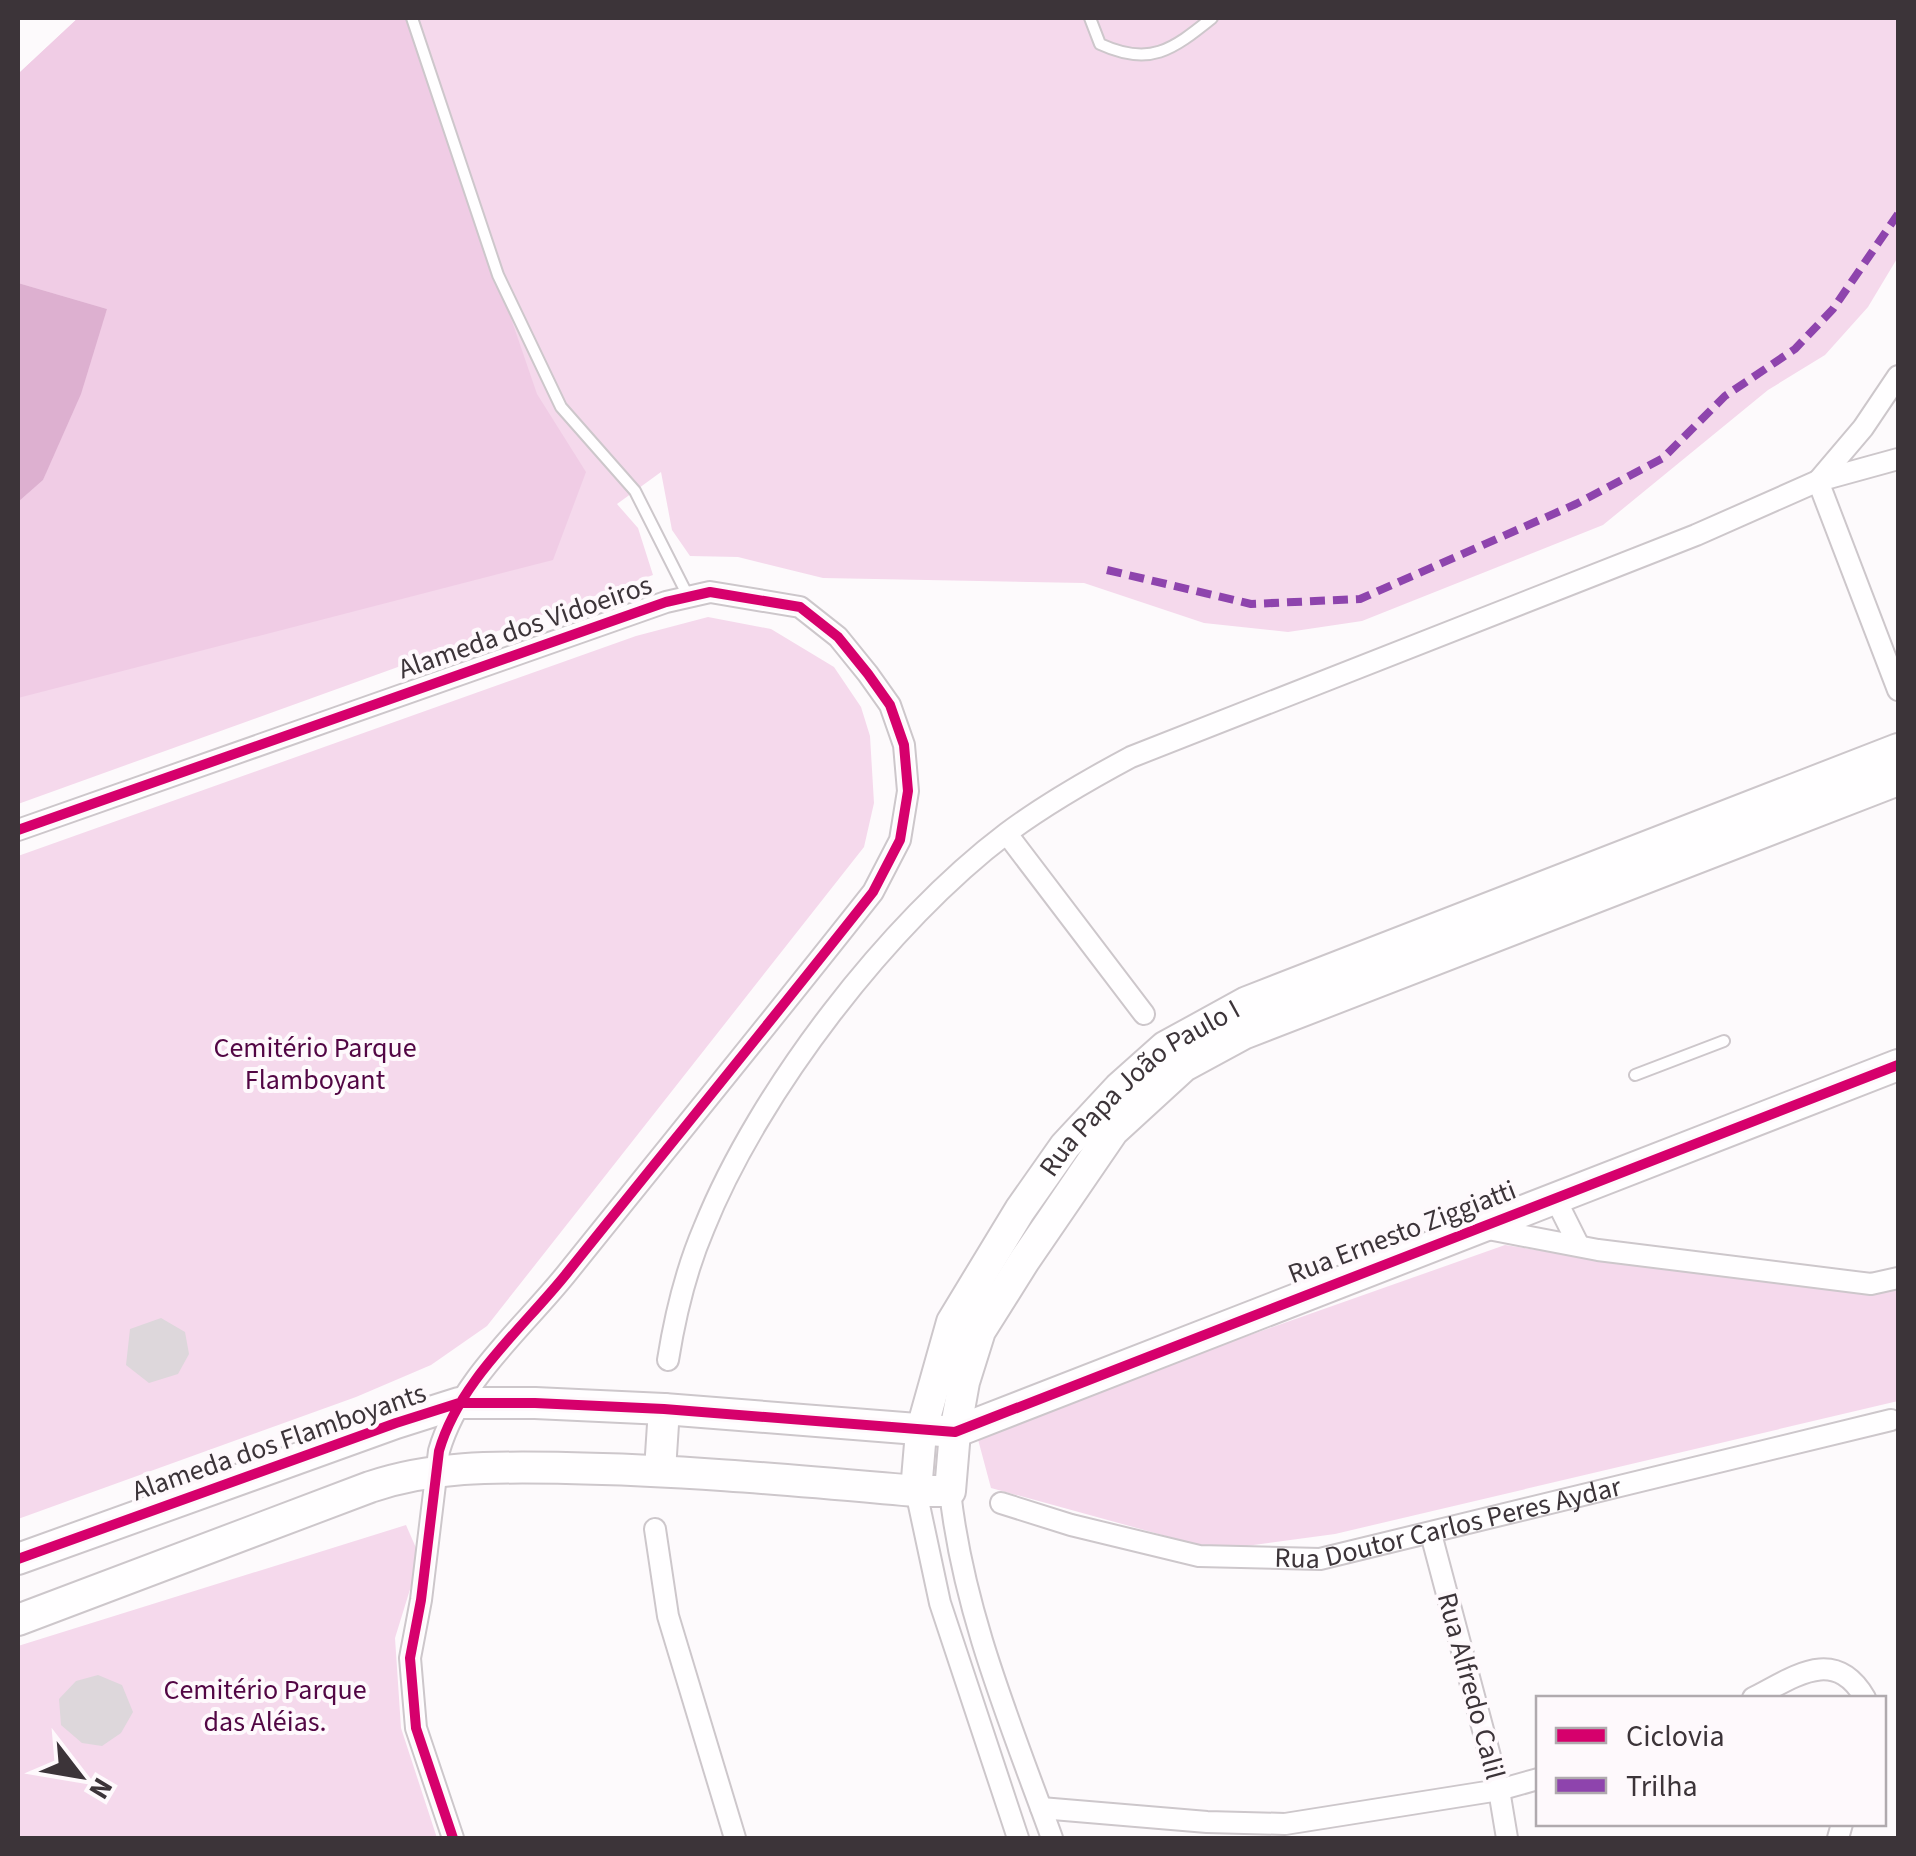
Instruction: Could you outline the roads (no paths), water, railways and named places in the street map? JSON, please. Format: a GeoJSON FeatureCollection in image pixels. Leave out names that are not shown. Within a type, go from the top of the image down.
{"type":"FeatureCollection","features":[{"type":"Feature","properties":{"kind":"street"},"geometry":{"type":"LineString","coordinates":[[1818,481],[1863,428],[1898,376]]}},
{"type":"Feature","properties":{"kind":"street"},"geometry":{"type":"LineString","coordinates":[[668,1360],[676,1315],[704,1228],[764,1110],[816,1034],[877,959],[949,882],[1006,834],[1068,792],[1131,757],[1696,535],[1818,481],[1898,459]]}},
{"type":"Feature","properties":{"kind":"street"},"geometry":{"type":"LineString","coordinates":[[1818,481],[1898,690]]}},
{"type":"Feature","properties":{"kind":"street","name":"Alameda dos Vidoeiros"},"geometry":{"type":"LineString","coordinates":[[18,830],[688,596],[710,592],[800,608],[838,637],[890,704],[904,745],[908,791],[900,840],[862,905],[460,1403],[446,1428],[439,1450],[410,1658],[416,1728],[453,1838]]}},
{"type":"Feature","properties":{"kind":"street","name":"Rua Papa João Paulo I"},"geometry":{"type":"LineString","coordinates":[[1018,1838],[940,1604],[916,1491],[920,1432],[952,1322],[1020,1210],[1065,1146],[1119,1088],[1166,1047],[1247,1002],[1898,750]]}},
{"type":"Feature","properties":{"kind":"street","name":"Rua Papa João Paulo I"},"geometry":{"type":"LineString","coordinates":[[1052,1838],[982,1647],[956,1545],[950,1491],[955,1432],[964,1382],[980,1331],[1114,1131],[1184,1066],[1243,1034],[1898,780]]}},
{"type":"Feature","properties":{"kind":"street"},"geometry":{"type":"LineString","coordinates":[[1006,834],[1144,1014]]}},
{"type":"Feature","properties":{"kind":"street","name":"Rua Ernesto Ziggiatti"},"geometry":{"type":"LineString","coordinates":[[920,1432],[955,1432],[1898,1065]]}},
{"type":"Feature","properties":{"kind":"street"},"geometry":{"type":"LineString","coordinates":[[1554,1196],[1578,1244]]}},
{"type":"Feature","properties":{"kind":"street"},"geometry":{"type":"LineString","coordinates":[[1476,1227],[1598,1250],[1871,1284],[1898,1278]]}},
{"type":"Feature","properties":{"kind":"street","name":"Alameda dos Flamboyants"},"geometry":{"type":"LineString","coordinates":[[18,1559],[460,1403],[664,1409],[920,1432]]}},
{"type":"Feature","properties":{"kind":"street"},"geometry":{"type":"LineString","coordinates":[[660,1470],[664,1409]]}},
{"type":"Feature","properties":{"kind":"street","name":"Rua Doutor Carlos Peres Aydar"},"geometry":{"type":"LineString","coordinates":[[1000,1503],[1199,1556],[1320,1558],[1890,1420]]}},
{"type":"Feature","properties":{"kind":"street"},"geometry":{"type":"LineString","coordinates":[[18,1620],[370,1486],[438,1470],[660,1470],[950,1491]]}},
{"type":"Feature","properties":{"kind":"street"},"geometry":{"type":"LineString","coordinates":[[655,1528],[668,1616],[735,1838]]}},
{"type":"Feature","properties":{"kind":"street","name":"Rua Alfredo Calil"},"geometry":{"type":"LineString","coordinates":[[1431,1534],[1499,1790],[1507,1838]]}},
{"type":"Feature","properties":{"kind":"street"},"geometry":{"type":"LineString","coordinates":[[1757,1696],[1813,1668],[1832,1670],[1849,1679],[1863,1696]]}},
{"type":"Feature","properties":{"kind":"street"},"geometry":{"type":"LineString","coordinates":[[1041,1808],[1207,1822],[1285,1824],[1499,1790],[1536,1780]]}},
{"type":"Feature","properties":{"kind":"lane"},"geometry":{"type":"LineString","coordinates":[[412,18],[498,276],[561,406],[635,491],[688,596]]}},
{"type":"Feature","properties":{"kind":"lane"},"geometry":{"type":"LineString","coordinates":[[1090,18],[1100,44],[1125,56],[1161,51],[1212,18]]}},
{"type":"Feature","properties":{"kind":"lane"},"geometry":{"type":"LineString","coordinates":[[1635,1074],[1724,1041]]}},
{"type":"Feature","properties":{"kind":"park label","name":"Cemitério Parque Flamboyant"},"geometry":{"type":"Point","coordinates":[315,1064]}},
{"type":"Feature","properties":{"kind":"park label","name":"Cemitério Parque das Aléias."},"geometry":{"type":"Point","coordinates":[265,1706]}}]}
